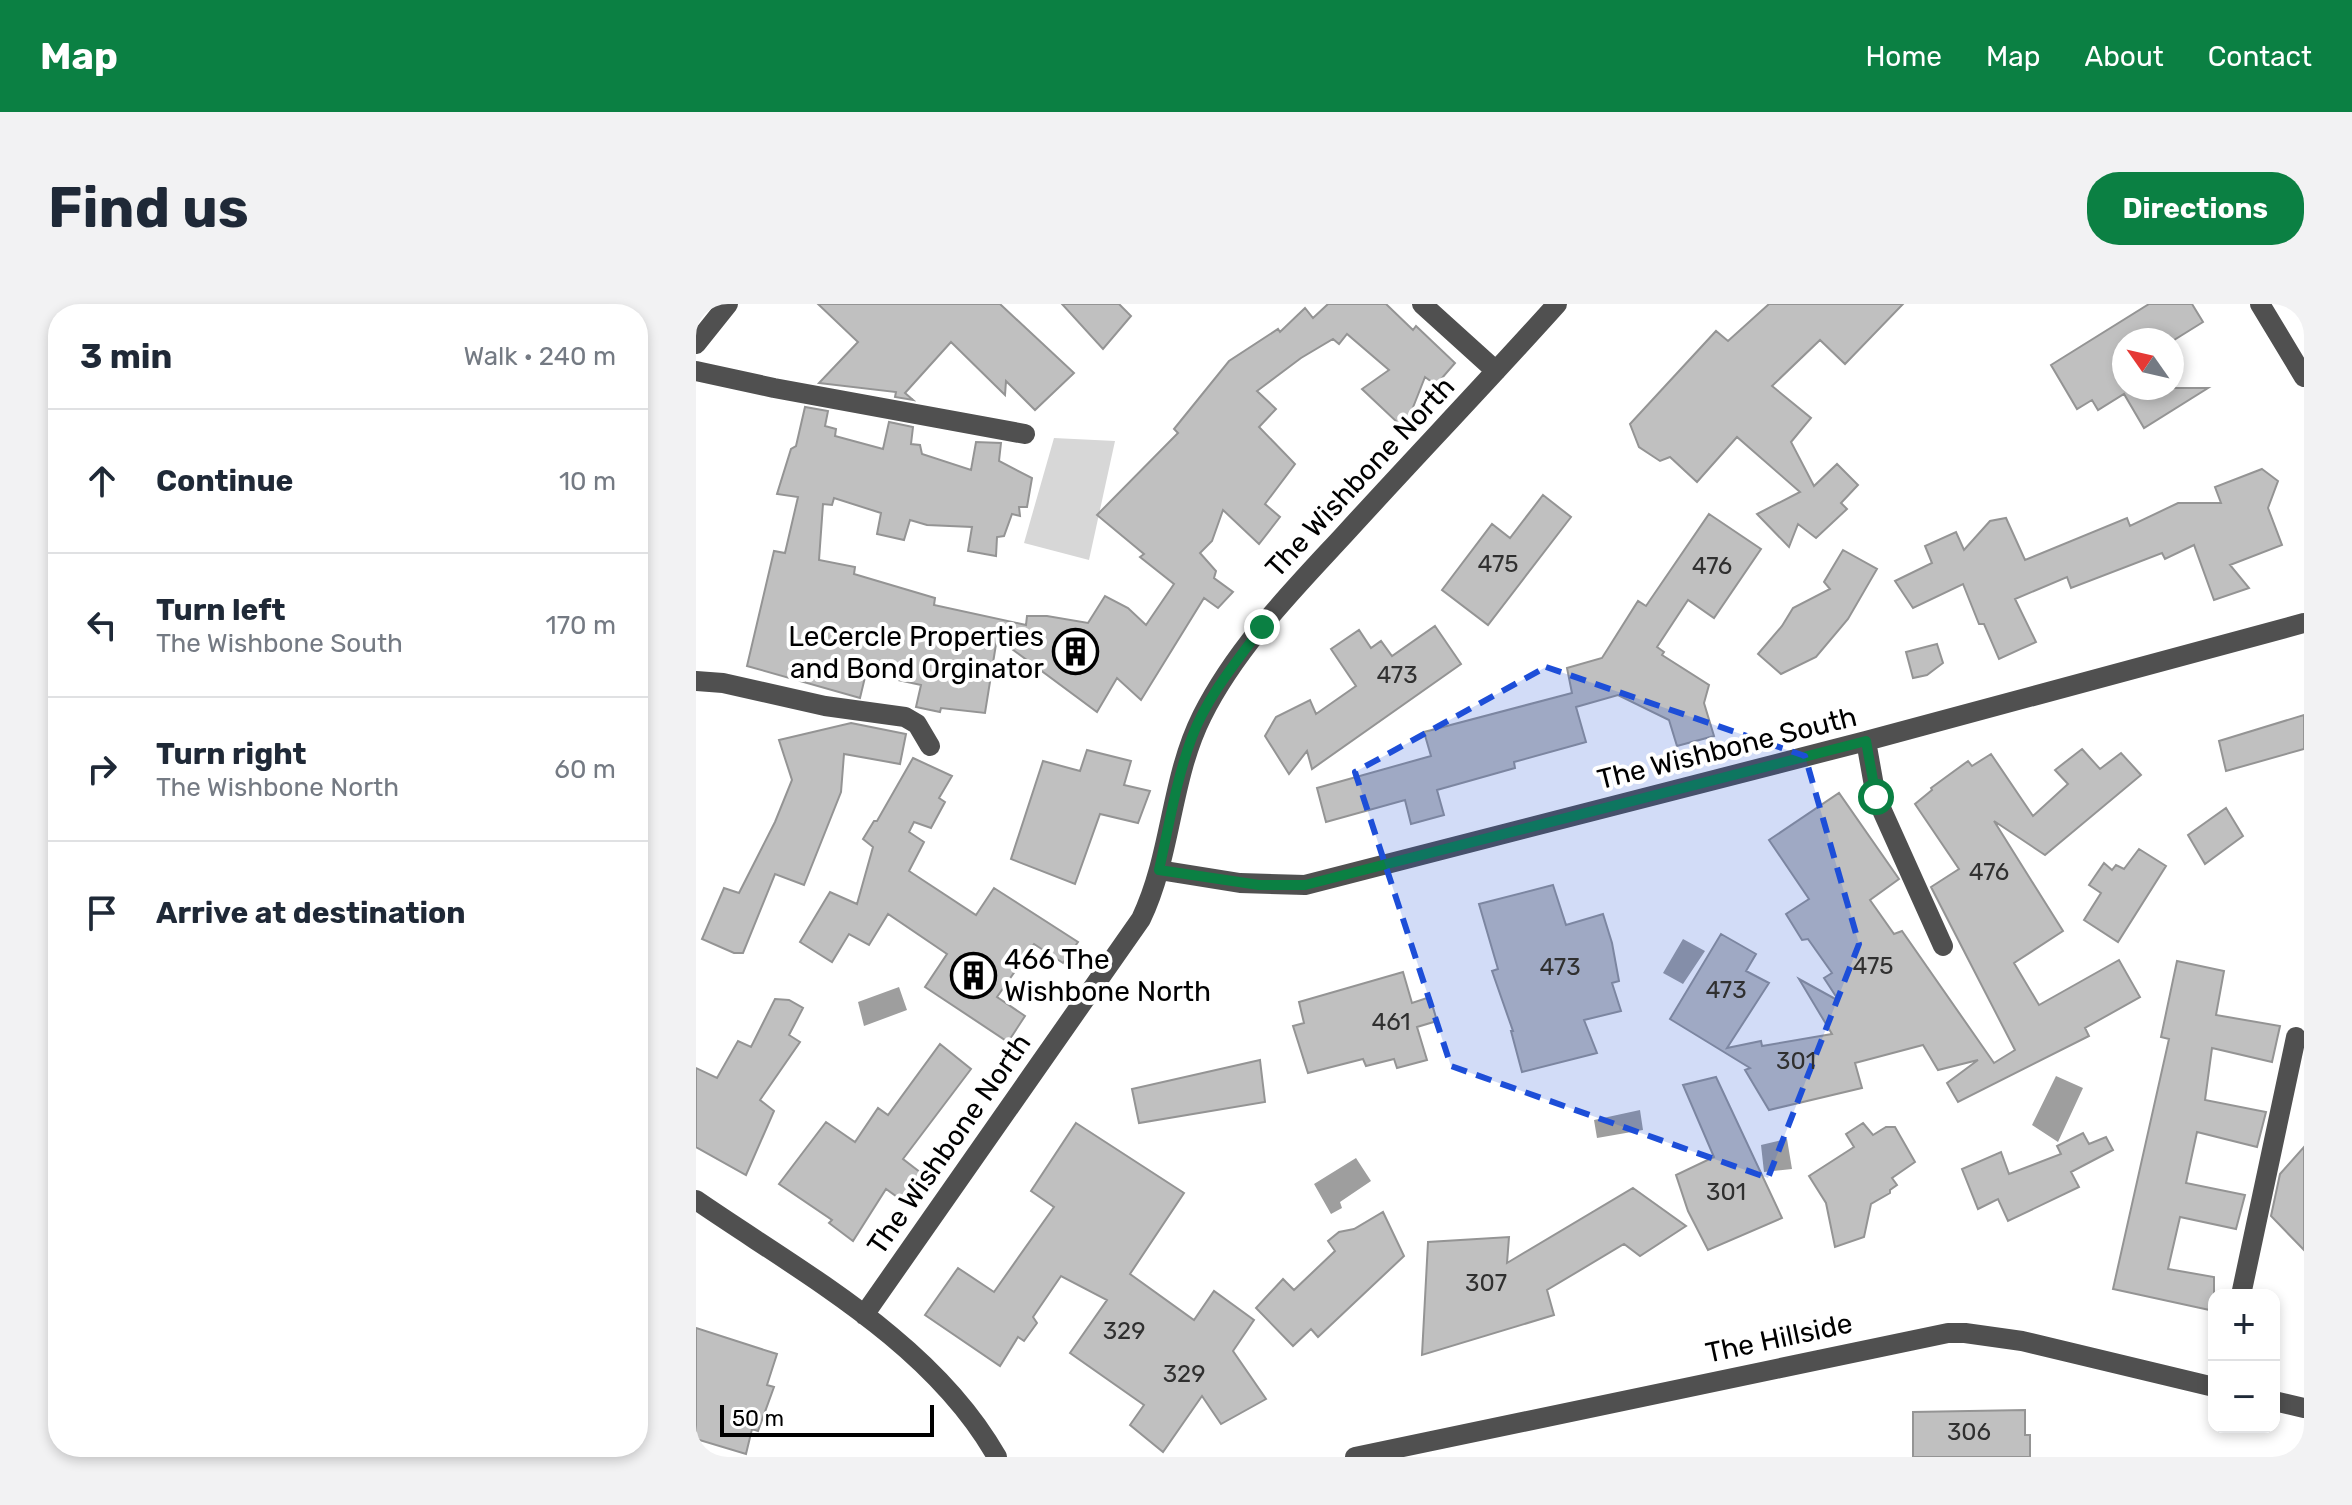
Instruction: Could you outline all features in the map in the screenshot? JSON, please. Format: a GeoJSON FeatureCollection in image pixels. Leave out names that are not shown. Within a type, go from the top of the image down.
{"type":"FeatureCollection","features":[{"type":"Feature","properties":{"kind":"street"},"geometry":{"type":"LineString","coordinates":[[1422,304],[1496,371]]}},
{"type":"Feature","properties":{"kind":"street","name":"The Wishbone North"},"geometry":{"type":"LineString","coordinates":[[864,1315],[1141,919],[1159,870],[1178,782],[1192,737],[1225,678],[1293,591],[1557,304]]}},
{"type":"Feature","properties":{"kind":"street"},"geometry":{"type":"LineString","coordinates":[[2260,304],[2304,377]]}},
{"type":"Feature","properties":{"kind":"street"},"geometry":{"type":"LineString","coordinates":[[696,344],[720,305]]}},
{"type":"Feature","properties":{"kind":"street"},"geometry":{"type":"LineString","coordinates":[[696,371],[1025,434]]}},
{"type":"Feature","properties":{"kind":"street","name":"The Wishbone South"},"geometry":{"type":"LineString","coordinates":[[1159,870],[1259,885],[1305,885],[1866,741],[2304,623]]}},
{"type":"Feature","properties":{"kind":"street"},"geometry":{"type":"LineString","coordinates":[[696,681],[723,683],[825,706],[905,717],[917,724],[930,746]]}},
{"type":"Feature","properties":{"kind":"street"},"geometry":{"type":"LineString","coordinates":[[1866,741],[1876,797],[1943,946]]}},
{"type":"Feature","properties":{"kind":"street"},"geometry":{"type":"LineString","coordinates":[[2242,1289],[2296,1037]]}},
{"type":"Feature","properties":{"kind":"street"},"geometry":{"type":"LineString","coordinates":[[696,1200],[864,1315],[919,1360],[961,1402],[997,1457]]}},
{"type":"Feature","properties":{"kind":"street","name":"The Hillside"},"geometry":{"type":"LineString","coordinates":[[1355,1457],[1948,1333],[2022,1341],[2208,1386]]}},
{"type":"Feature","properties":{"kind":"street"},"geometry":{"type":"LineString","coordinates":[[2280,1402],[2304,1408]]}},
{"type":"Feature","properties":{"kind":"highlighted area"},"geometry":{"type":"Polygon","coordinates":[[[1546,667],[1805,756],[1859,944],[1768,1178],[1451,1066],[1355,772],[1546,667]]]}},
{"type":"Feature","properties":{"kind":"shaded area"},"geometry":{"type":"Polygon","coordinates":[[[1054,438],[1115,441],[1089,560],[1024,543],[1054,438]]]}},
{"type":"Feature","properties":{"kind":"shaded area"},"geometry":{"type":"Polygon","coordinates":[[[1683,939],[1705,951],[1683,984],[1663,973],[1683,939]]]}},
{"type":"Feature","properties":{"kind":"shaded area"},"geometry":{"type":"Polygon","coordinates":[[[899,987],[907,1010],[864,1026],[858,1002],[899,987]]]}},
{"type":"Feature","properties":{"kind":"shaded area"},"geometry":{"type":"Polygon","coordinates":[[[2056,1076],[2083,1088],[2058,1142],[2032,1125],[2056,1076]]]}},
{"type":"Feature","properties":{"kind":"shaded area"},"geometry":{"type":"Polygon","coordinates":[[[1640,1110],[1643,1130],[1597,1138],[1594,1120],[1640,1110]]]}},
{"type":"Feature","properties":{"kind":"shaded area"},"geometry":{"type":"Polygon","coordinates":[[[1787,1139],[1792,1169],[1764,1172],[1761,1145],[1787,1139]]]}},
{"type":"Feature","properties":{"kind":"shaded area"},"geometry":{"type":"Polygon","coordinates":[[[1356,1158],[1371,1181],[1340,1202],[1342,1208],[1331,1214],[1314,1184],[1356,1158]]]}},
{"type":"Feature","properties":{"kind":"building"},"geometry":{"type":"Polygon","coordinates":[[[818,304],[1000,304],[1074,373],[1035,410],[1006,381],[1005,395],[951,342],[905,393],[913,400],[895,397],[896,392],[819,383],[858,342],[818,304]]]}},
{"type":"Feature","properties":{"kind":"building"},"geometry":{"type":"Polygon","coordinates":[[[1062,304],[1119,304],[1131,316],[1103,349],[1062,304]]]}},
{"type":"Feature","properties":{"kind":"building"},"geometry":{"type":"Polygon","coordinates":[[[1328,304],[1386,304],[1413,330],[1416,326],[1455,363],[1436,385],[1425,377],[1410,415],[1399,424],[1362,389],[1389,370],[1347,334],[1339,344],[1333,339],[1301,358],[1257,391],[1276,409],[1259,427],[1295,464],[1265,504],[1280,517],[1259,544],[1223,510],[1212,541],[1200,553],[1216,571],[1214,578],[1233,592],[1218,608],[1204,598],[1141,700],[1117,678],[1097,712],[997,638],[985,713],[941,708],[940,712],[916,707],[921,685],[866,673],[860,698],[747,666],[774,551],[785,553],[798,497],[777,494],[791,449],[796,446],[805,407],[828,411],[825,426],[836,429],[835,436],[883,449],[889,422],[913,427],[911,444],[920,445],[922,454],[971,470],[976,442],[1001,443],[999,461],[1032,478],[1027,507],[1019,507],[1020,516],[1012,514],[1004,536],[997,537],[996,556],[968,551],[972,527],[927,525],[910,520],[904,540],[877,534],[881,513],[834,498],[832,505],[823,504],[819,560],[855,567],[854,574],[935,598],[934,605],[1026,625],[1027,616],[1088,623],[1105,596],[1128,608],[1146,625],[1174,584],[1140,557],[1144,554],[1097,515],[1178,433],[1174,429],[1229,361],[1278,329],[1280,332],[1305,308],[1313,318],[1328,304]]]}},
{"type":"Feature","properties":{"kind":"building"},"geometry":{"type":"Polygon","coordinates":[[[1769,304],[1903,304],[1845,364],[1820,340],[1772,386],[1811,418],[1791,442],[1814,486],[1837,464],[1858,485],[1841,503],[1847,509],[1816,538],[1798,524],[1789,547],[1757,514],[1800,492],[1737,437],[1697,482],[1670,457],[1660,461],[1639,447],[1630,424],[1716,331],[1728,341],[1769,304]]]}},
{"type":"Feature","properties":{"kind":"building"},"geometry":{"type":"Polygon","coordinates":[[[2149,304],[2192,304],[2203,322],[2184,334],[2184,328],[2112,328],[2114,400],[2098,410],[2092,400],[2077,409],[2051,365],[2149,304]]]}},
{"type":"Feature","properties":{"kind":"building"},"geometry":{"type":"Polygon","coordinates":[[[2184,388],[2208,388],[2144,428],[2128,400],[2184,400],[2184,388]]]}},
{"type":"Feature","properties":{"kind":"building"},"geometry":{"type":"Polygon","coordinates":[[[2262,469],[2278,481],[2268,508],[2282,545],[2230,565],[2249,588],[2214,600],[2194,545],[2165,559],[2162,553],[2071,588],[2067,577],[2015,599],[2036,642],[1999,659],[1984,624],[1979,624],[1963,584],[1913,608],[1895,581],[1932,563],[1925,546],[1956,532],[1964,550],[1990,521],[2006,518],[2025,560],[2127,518],[2130,526],[2178,503],[2221,503],[2215,487],[2262,469]]]}},
{"type":"Feature","properties":{"kind":"building"},"geometry":{"type":"Polygon","coordinates":[[[1543,495],[1571,517],[1488,625],[1442,590],[1492,524],[1510,538],[1543,495]]]}},
{"type":"Feature","properties":{"kind":"building"},"geometry":{"type":"Polygon","coordinates":[[[1709,514],[1761,549],[1714,618],[1688,600],[1657,647],[1664,652],[1662,655],[1709,685],[1704,703],[1714,736],[1677,746],[1669,720],[1618,695],[1576,707],[1586,742],[1514,762],[1515,768],[1437,790],[1444,815],[1411,824],[1405,800],[1326,822],[1317,788],[1431,756],[1424,732],[1572,693],[1567,668],[1602,658],[1638,601],[1646,606],[1709,514]]]}},
{"type":"Feature","properties":{"kind":"building"},"geometry":{"type":"Polygon","coordinates":[[[1843,550],[1877,569],[1848,619],[1816,657],[1781,674],[1758,654],[1793,608],[1830,589],[1824,582],[1843,550]]]}},
{"type":"Feature","properties":{"kind":"building"},"geometry":{"type":"Polygon","coordinates":[[[1435,626],[1461,664],[1312,769],[1307,751],[1289,774],[1265,736],[1276,717],[1310,700],[1316,714],[1356,686],[1331,649],[1359,630],[1371,648],[1381,641],[1392,656],[1435,626]]]}},
{"type":"Feature","properties":{"kind":"building"},"geometry":{"type":"Polygon","coordinates":[[[1937,644],[1943,663],[1927,675],[1913,678],[1906,652],[1937,644]]]}},
{"type":"Feature","properties":{"kind":"building"},"geometry":{"type":"Polygon","coordinates":[[[2304,715],[2304,749],[2226,771],[2219,741],[2304,715]]]}},
{"type":"Feature","properties":{"kind":"building"},"geometry":{"type":"Polygon","coordinates":[[[851,723],[906,734],[900,764],[844,754],[841,792],[804,885],[775,874],[743,953],[734,953],[702,939],[724,888],[739,893],[775,822],[792,780],[779,740],[851,723]]]}},
{"type":"Feature","properties":{"kind":"building"},"geometry":{"type":"Polygon","coordinates":[[[2082,749],[2100,769],[2121,753],[2141,775],[2045,855],[1994,821],[2063,931],[2014,963],[2039,1005],[2119,960],[2140,997],[2085,1028],[2089,1036],[1958,1102],[1947,1083],[1978,1060],[1938,1070],[1923,1045],[1855,1063],[1862,1088],[1769,1110],[1745,1070],[1750,1068],[1670,1019],[1721,934],[1756,954],[1746,971],[1769,983],[1727,1048],[1761,1041],[1762,1046],[1832,1034],[1799,979],[1839,1001],[1824,978],[1832,973],[1808,939],[1802,940],[1786,914],[1809,899],[1769,840],[1839,793],[1899,879],[1870,900],[1894,934],[1902,931],[1994,1063],[2015,1050],[1931,887],[1959,869],[1915,804],[1968,761],[1972,766],[1991,754],[2033,816],[2068,784],[2055,770],[2082,749]]]}},
{"type":"Feature","properties":{"kind":"building"},"geometry":{"type":"Polygon","coordinates":[[[1087,750],[1131,761],[1124,785],[1150,791],[1138,823],[1100,814],[1075,884],[1011,859],[1043,761],[1080,771],[1087,750]]]}},
{"type":"Feature","properties":{"kind":"building"},"geometry":{"type":"Polygon","coordinates":[[[913,758],[952,776],[939,798],[945,802],[931,828],[914,822],[909,832],[924,842],[909,871],[976,915],[994,888],[1078,942],[1063,963],[1034,944],[997,997],[1025,1016],[1008,1042],[925,987],[947,954],[888,914],[869,945],[849,934],[832,962],[800,942],[830,892],[857,904],[873,847],[863,839],[877,821],[913,758]]]}},
{"type":"Feature","properties":{"kind":"building"},"geometry":{"type":"Polygon","coordinates":[[[2226,808],[2243,836],[2205,864],[2188,835],[2226,808]]]}},
{"type":"Feature","properties":{"kind":"building"},"geometry":{"type":"Polygon","coordinates":[[[2139,849],[2166,866],[2118,942],[2084,920],[2101,893],[2089,885],[2104,863],[2112,870],[2116,865],[2124,869],[2139,849]]]}},
{"type":"Feature","properties":{"kind":"building"},"geometry":{"type":"Polygon","coordinates":[[[1553,885],[1566,925],[1603,914],[1619,981],[1612,983],[1621,1011],[1584,1020],[1597,1053],[1522,1072],[1513,1031],[1492,971],[1498,969],[1479,904],[1553,885]]]}},
{"type":"Feature","properties":{"kind":"building"},"geometry":{"type":"Polygon","coordinates":[[[2177,961],[2224,971],[2216,1015],[2280,1026],[2272,1062],[2212,1048],[2205,1100],[2266,1112],[2257,1147],[2197,1132],[2186,1183],[2245,1195],[2236,1229],[2180,1217],[2168,1269],[2214,1277],[2214,1289],[2208,1289],[2208,1310],[2113,1289],[2169,1039],[2161,1037],[2177,961]]]}},
{"type":"Feature","properties":{"kind":"building"},"geometry":{"type":"Polygon","coordinates":[[[1403,972],[1412,1003],[1430,997],[1437,1021],[1417,1027],[1427,1060],[1397,1068],[1394,1059],[1366,1066],[1363,1059],[1308,1073],[1293,1026],[1304,1023],[1299,1002],[1403,972]]]}},
{"type":"Feature","properties":{"kind":"building"},"geometry":{"type":"Polygon","coordinates":[[[775,999],[789,1000],[803,1008],[789,1035],[800,1042],[760,1100],[774,1111],[746,1175],[696,1147],[696,1068],[717,1078],[738,1041],[751,1047],[775,999]]]}},
{"type":"Feature","properties":{"kind":"building"},"geometry":{"type":"Polygon","coordinates":[[[940,1044],[971,1069],[903,1159],[925,1176],[907,1204],[886,1189],[853,1241],[829,1223],[832,1220],[779,1184],[826,1122],[855,1142],[878,1108],[888,1115],[940,1044]]]}},
{"type":"Feature","properties":{"kind":"building"},"geometry":{"type":"Polygon","coordinates":[[[1260,1060],[1265,1102],[1139,1123],[1132,1089],[1260,1060]]]}},
{"type":"Feature","properties":{"kind":"building"},"geometry":{"type":"Polygon","coordinates":[[[1716,1077],[1782,1218],[1708,1250],[1688,1211],[1676,1175],[1714,1157],[1683,1085],[1716,1077]]]}},
{"type":"Feature","properties":{"kind":"building"},"geometry":{"type":"Polygon","coordinates":[[[1076,1123],[1184,1193],[1130,1274],[1194,1320],[1214,1291],[1254,1320],[1233,1351],[1266,1399],[1221,1424],[1202,1396],[1163,1452],[1130,1425],[1144,1405],[1070,1353],[1107,1300],[1061,1276],[1033,1317],[1037,1323],[1024,1341],[1018,1337],[1000,1366],[925,1315],[958,1268],[994,1292],[1054,1207],[1031,1191],[1076,1123]]]}},
{"type":"Feature","properties":{"kind":"building"},"geometry":{"type":"Polygon","coordinates":[[[1863,1123],[1873,1135],[1886,1127],[1895,1127],[1915,1162],[1892,1178],[1897,1185],[1890,1193],[1871,1204],[1864,1237],[1835,1247],[1826,1203],[1809,1176],[1854,1147],[1846,1134],[1863,1123]]]}},
{"type":"Feature","properties":{"kind":"building"},"geometry":{"type":"Polygon","coordinates":[[[2083,1133],[2089,1144],[2106,1137],[2113,1150],[2071,1172],[2079,1187],[2008,1221],[1998,1199],[1978,1209],[1962,1169],[2001,1152],[2009,1174],[2061,1154],[2057,1146],[2083,1133]]]}},
{"type":"Feature","properties":{"kind":"building"},"geometry":{"type":"Polygon","coordinates":[[[2304,1147],[2304,1250],[2271,1216],[2280,1174],[2304,1147]]]}},
{"type":"Feature","properties":{"kind":"building"},"geometry":{"type":"Polygon","coordinates":[[[1633,1188],[1686,1226],[1640,1256],[1624,1244],[1547,1290],[1554,1315],[1422,1355],[1428,1242],[1509,1237],[1507,1263],[1633,1188]]]}},
{"type":"Feature","properties":{"kind":"building"},"geometry":{"type":"Polygon","coordinates":[[[1383,1212],[1404,1256],[1318,1337],[1311,1329],[1293,1346],[1256,1308],[1283,1279],[1294,1290],[1335,1251],[1328,1241],[1339,1232],[1354,1229],[1383,1212]]]}},
{"type":"Feature","properties":{"kind":"building"},"geometry":{"type":"Polygon","coordinates":[[[696,1328],[777,1354],[767,1385],[774,1387],[758,1431],[752,1429],[746,1454],[696,1439],[696,1328]]]}},
{"type":"Feature","properties":{"kind":"building"},"geometry":{"type":"Polygon","coordinates":[[[2025,1410],[2025,1435],[2030,1435],[2030,1457],[1913,1457],[1913,1412],[2025,1410]]]}},
{"type":"Feature","properties":{"kind":"place","name":"LeCercle Properties and Bond Orginator"},"geometry":{"type":"Point","coordinates":[1075,652]}},
{"type":"Feature","properties":{"kind":"place","name":"466 The Wishbone North"},"geometry":{"type":"Point","coordinates":[973,975]}},
{"type":"Feature","properties":{"kind":"route"},"geometry":{"type":"LineString","coordinates":[[1262,627],[1216,691],[1192,737],[1178,782],[1159,870],[1259,885],[1305,885],[1866,741],[1876,797]]}}]}
